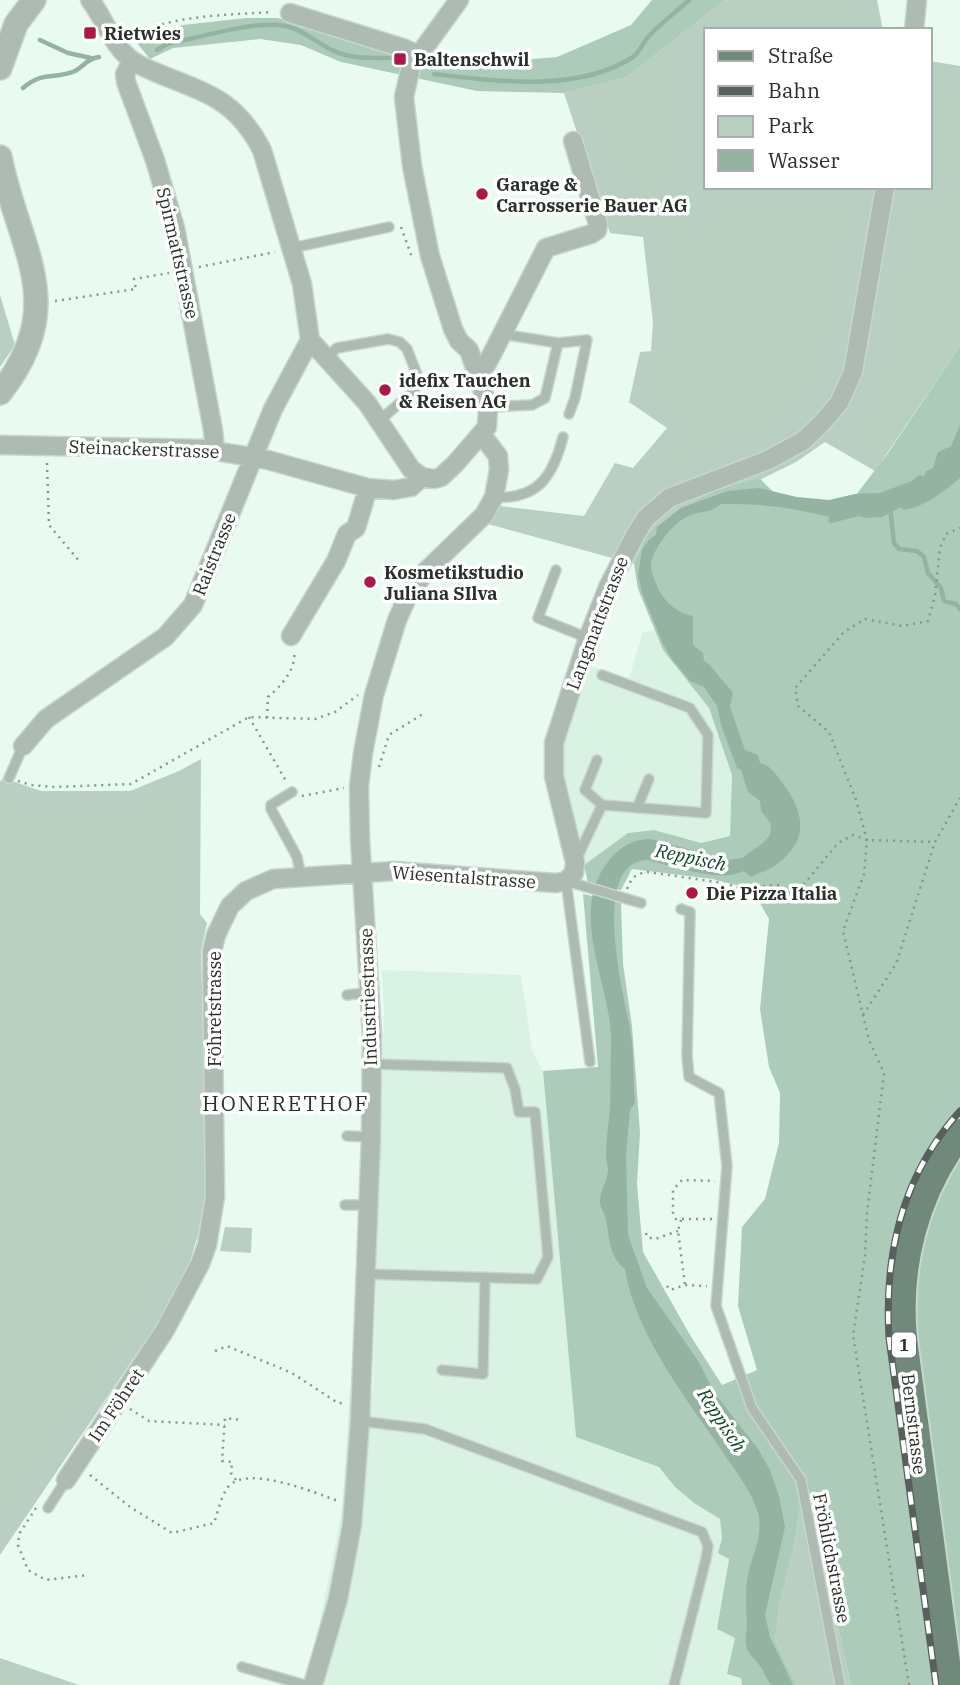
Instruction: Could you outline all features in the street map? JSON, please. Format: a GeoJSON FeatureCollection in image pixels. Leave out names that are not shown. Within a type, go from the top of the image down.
{"type":"FeatureCollection","features":[{"type":"Feature","properties":{"kind":"main road","name":"Bernstrasse"},"geometry":{"type":"LineString","coordinates":[[949,1685],[903,1339],[901,1301],[904,1265],[916,1216],[936,1169],[960,1133]]}},
{"type":"Feature","properties":{"kind":"street"},"geometry":{"type":"LineString","coordinates":[[0,68],[16,24],[34,0]]}},
{"type":"Feature","properties":{"kind":"street"},"geometry":{"type":"LineString","coordinates":[[90,0],[110,35],[132,61],[202,91],[233,108],[252,131],[262,149],[302,284],[310,340],[380,420],[411,469],[422,477]]}},
{"type":"Feature","properties":{"kind":"street"},"geometry":{"type":"LineString","coordinates":[[459,0],[418,55],[407,76],[404,97],[412,166],[426,239],[453,329],[459,341],[469,350],[488,407],[487,427],[481,434]]}},
{"type":"Feature","properties":{"kind":"street"},"geometry":{"type":"LineString","coordinates":[[914,28],[917,0]]}},
{"type":"Feature","properties":{"kind":"street"},"geometry":{"type":"LineString","coordinates":[[290,13],[418,55]]}},
{"type":"Feature","properties":{"kind":"street","name":"Spirmattstrasse"},"geometry":{"type":"LineString","coordinates":[[132,61],[125,74],[126,82],[192,269],[215,450]]}},
{"type":"Feature","properties":{"kind":"street"},"geometry":{"type":"LineString","coordinates":[[476,371],[486,365],[546,248],[592,234],[597,230],[598,224],[573,141]]}},
{"type":"Feature","properties":{"kind":"street"},"geometry":{"type":"LineString","coordinates":[[0,157],[34,275],[37,301],[23,358],[0,393]]}},
{"type":"Feature","properties":{"kind":"street","name":"Langmattstrasse"},"geometry":{"type":"LineString","coordinates":[[575,862],[554,776],[554,743],[589,639],[622,557],[646,518],[669,498],[768,460],[803,441],[839,403],[853,372],[885,189]]}},
{"type":"Feature","properties":{"kind":"street","name":"Raistrasse"},"geometry":{"type":"LineString","coordinates":[[23,746],[46,719],[165,637],[193,605],[273,409],[310,340]]}},
{"type":"Feature","properties":{"kind":"street","name":"Steinackerstrasse"},"geometry":{"type":"LineString","coordinates":[[0,445],[115,445],[215,450],[255,457],[368,488],[394,490],[411,487],[422,477],[434,479],[447,473],[481,434]]}},
{"type":"Feature","properties":{"kind":"street","name":"Industriestrasse"},"geometry":{"type":"LineString","coordinates":[[313,1685],[338,1599],[354,1505],[360,1413],[370,1137],[371,992],[359,786],[374,695],[397,620],[407,598],[425,572],[484,515],[494,496],[499,470],[498,456],[481,434]]}},
{"type":"Feature","properties":{"kind":"street"},"geometry":{"type":"LineString","coordinates":[[291,636],[336,561],[347,534],[356,528],[368,488]]}},
{"type":"Feature","properties":{"kind":"street"},"geometry":{"type":"LineString","coordinates":[[566,881],[574,873],[575,862]]}},
{"type":"Feature","properties":{"kind":"street","name":"Föhretstrasse"},"geometry":{"type":"LineString","coordinates":[[165,1330],[200,1264],[214,1212],[212,951],[216,935],[230,906],[246,891],[273,879],[362,872]]}},
{"type":"Feature","properties":{"kind":"street","name":"Wiesentalstrasse"},"geometry":{"type":"LineString","coordinates":[[362,872],[438,874],[556,883],[566,881]]}},
{"type":"Feature","properties":{"kind":"street","name":"Im Föhret"},"geometry":{"type":"LineString","coordinates":[[70,1473],[165,1330]]}},
{"type":"Feature","properties":{"kind":"lane"},"geometry":{"type":"LineString","coordinates":[[292,248],[389,227]]}},
{"type":"Feature","properties":{"kind":"lane"},"geometry":{"type":"LineString","coordinates":[[502,334],[558,343],[587,340],[569,414]]}},
{"type":"Feature","properties":{"kind":"lane"},"geometry":{"type":"LineString","coordinates":[[326,358],[337,348],[388,338],[400,342],[407,349],[420,382],[415,390],[380,420]]}},
{"type":"Feature","properties":{"kind":"lane"},"geometry":{"type":"LineString","coordinates":[[488,407],[532,405],[545,398],[558,343]]}},
{"type":"Feature","properties":{"kind":"lane"},"geometry":{"type":"LineString","coordinates":[[494,496],[513,498],[528,493],[544,479],[557,461],[563,438]]}},
{"type":"Feature","properties":{"kind":"lane"},"geometry":{"type":"LineString","coordinates":[[556,570],[538,618],[589,639]]}},
{"type":"Feature","properties":{"kind":"lane"},"geometry":{"type":"LineString","coordinates":[[597,760],[585,790],[602,805],[706,813],[708,735],[690,708],[601,675]]}},
{"type":"Feature","properties":{"kind":"lane"},"geometry":{"type":"LineString","coordinates":[[9,778],[23,746]]}},
{"type":"Feature","properties":{"kind":"lane"},"geometry":{"type":"LineString","coordinates":[[637,808],[649,779]]}},
{"type":"Feature","properties":{"kind":"lane"},"geometry":{"type":"LineString","coordinates":[[292,792],[271,805],[271,809],[297,857],[301,876]]}},
{"type":"Feature","properties":{"kind":"lane"},"geometry":{"type":"LineString","coordinates":[[575,862],[602,805]]}},
{"type":"Feature","properties":{"kind":"lane"},"geometry":{"type":"LineString","coordinates":[[590,1062],[566,881],[641,902]]}},
{"type":"Feature","properties":{"kind":"lane"},"geometry":{"type":"LineString","coordinates":[[681,909],[690,912],[687,1055],[689,1077],[719,1093],[727,1166],[717,1286]]}},
{"type":"Feature","properties":{"kind":"lane"},"geometry":{"type":"LineString","coordinates":[[347,995],[371,992]]}},
{"type":"Feature","properties":{"kind":"lane"},"geometry":{"type":"LineString","coordinates":[[366,1274],[537,1279],[548,1257],[535,1112],[519,1112],[515,1089],[507,1068],[371,1064]]}},
{"type":"Feature","properties":{"kind":"lane"},"geometry":{"type":"LineString","coordinates":[[346,1136],[370,1137]]}},
{"type":"Feature","properties":{"kind":"lane"},"geometry":{"type":"LineString","coordinates":[[345,1205],[368,1205]]}},
{"type":"Feature","properties":{"kind":"lane"},"geometry":{"type":"LineString","coordinates":[[442,1370],[484,1374],[485,1277]]}},
{"type":"Feature","properties":{"kind":"lane","name":"Fröhlichstrasse"},"geometry":{"type":"LineString","coordinates":[[717,1286],[716,1306],[752,1408],[801,1480],[840,1685]]}},
{"type":"Feature","properties":{"kind":"lane"},"geometry":{"type":"LineString","coordinates":[[360,1413],[425,1429],[702,1532],[708,1546],[706,1559],[674,1685]]}},
{"type":"Feature","properties":{"kind":"lane"},"geometry":{"type":"LineString","coordinates":[[45,1504],[70,1473]]}},
{"type":"Feature","properties":{"kind":"lane"},"geometry":{"type":"LineString","coordinates":[[242,1667],[305,1685]]}},
{"type":"Feature","properties":{"kind":"path"},"geometry":{"type":"LineString","coordinates":[[137,33],[191,18],[259,13]]}},
{"type":"Feature","properties":{"kind":"path"},"geometry":{"type":"LineString","coordinates":[[52,302],[136,289],[134,279],[274,252]]}},
{"type":"Feature","properties":{"kind":"path"},"geometry":{"type":"LineString","coordinates":[[46,446],[50,525],[79,561]]}},
{"type":"Feature","properties":{"kind":"path"},"geometry":{"type":"LineString","coordinates":[[909,1685],[853,1335],[865,1256],[867,1213],[884,1073],[869,1040],[843,930],[864,874],[867,840],[856,800],[829,732],[798,706],[794,688],[844,632],[865,619],[902,626],[928,621],[935,596],[940,548],[946,534],[960,528]]}},
{"type":"Feature","properties":{"kind":"path"},"geometry":{"type":"LineString","coordinates":[[267,718],[268,697],[282,686],[295,656]]}},
{"type":"Feature","properties":{"kind":"path"},"geometry":{"type":"LineString","coordinates":[[9,778],[43,786],[131,784],[249,717],[315,719],[335,712],[361,693],[374,695]]}},
{"type":"Feature","properties":{"kind":"path"},"geometry":{"type":"LineString","coordinates":[[389,735],[426,712]]}},
{"type":"Feature","properties":{"kind":"path"},"geometry":{"type":"LineString","coordinates":[[249,717],[292,792],[297,796],[359,786]]}},
{"type":"Feature","properties":{"kind":"path"},"geometry":{"type":"LineString","coordinates":[[863,1015],[895,964],[935,842],[960,798]]}},
{"type":"Feature","properties":{"kind":"path"},"geometry":{"type":"LineString","coordinates":[[621,897],[632,877],[648,872],[717,882],[745,890],[755,891],[764,886],[780,886],[795,895],[838,843],[853,835],[867,840],[935,842]]}},
{"type":"Feature","properties":{"kind":"path"},"geometry":{"type":"LineString","coordinates":[[722,1220],[676,1219],[673,1214],[673,1190],[682,1180],[726,1181]]}},
{"type":"Feature","properties":{"kind":"path"},"geometry":{"type":"LineString","coordinates":[[681,1220],[678,1231],[685,1285]]}},
{"type":"Feature","properties":{"kind":"path"},"geometry":{"type":"LineString","coordinates":[[646,1233],[647,1237],[655,1239],[678,1231]]}},
{"type":"Feature","properties":{"kind":"path"},"geometry":{"type":"LineString","coordinates":[[667,1286],[670,1290],[685,1285],[717,1286]]}},
{"type":"Feature","properties":{"kind":"path"},"geometry":{"type":"LineString","coordinates":[[215,1351],[227,1346],[292,1373],[338,1403],[360,1413]]}},
{"type":"Feature","properties":{"kind":"path"},"geometry":{"type":"LineString","coordinates":[[119,1402],[149,1421],[225,1425]]}},
{"type":"Feature","properties":{"kind":"path"},"geometry":{"type":"LineString","coordinates":[[236,1480],[231,1473],[232,1462],[222,1461],[225,1418],[242,1420]]}},
{"type":"Feature","properties":{"kind":"path"},"geometry":{"type":"LineString","coordinates":[[70,1473],[93,1477],[130,1507],[172,1533],[214,1522],[228,1487],[236,1480],[287,1483],[354,1505]]}},
{"type":"Feature","properties":{"kind":"path"},"geometry":{"type":"LineString","coordinates":[[45,1504],[19,1534],[18,1545],[27,1570],[46,1580],[88,1575]]}},
{"type":"Feature","properties":{"kind":"shaded area"},"geometry":{"type":"Polygon","coordinates":[[[652,0],[725,0],[627,77],[564,93],[477,91],[341,62],[301,45],[260,39],[173,48],[150,59],[137,43],[183,25],[246,18],[277,18],[307,25],[346,41],[426,59],[436,51],[508,61],[557,57],[631,25],[652,0]]]}},
{"type":"Feature","properties":{"kind":"shaded area"},"geometry":{"type":"Polygon","coordinates":[[[960,346],[960,1685],[851,1685],[838,1627],[816,1498],[799,1510],[775,1640],[797,1685],[742,1685],[741,1678],[727,1674],[735,1638],[717,1629],[729,1559],[718,1553],[722,1538],[720,1519],[675,1487],[659,1467],[576,1437],[543,1071],[598,1067],[583,894],[621,903],[623,964],[632,1026],[640,1133],[637,1184],[643,1252],[722,1385],[757,1370],[738,1306],[742,1227],[765,1199],[779,1143],[780,1093],[769,1067],[760,1009],[769,919],[752,889],[712,879],[632,869],[621,890],[588,883],[584,865],[628,833],[654,830],[701,843],[730,836],[732,775],[709,708],[663,650],[638,589],[634,564],[646,536],[672,514],[714,491],[759,478],[790,508],[856,495],[888,453],[960,346]]]}},
{"type":"Feature","properties":{"kind":"shaded area"},"geometry":{"type":"Polygon","coordinates":[[[654,630],[663,650],[709,708],[732,775],[730,836],[701,843],[654,830],[628,833],[584,865],[558,775],[559,750],[586,665],[629,678],[643,632],[654,630]]]}},
{"type":"Feature","properties":{"kind":"shaded area"},"geometry":{"type":"Polygon","coordinates":[[[382,970],[521,975],[532,1051],[543,1071],[576,1437],[659,1467],[675,1487],[720,1519],[722,1538],[718,1553],[729,1558],[717,1629],[735,1638],[728,1674],[741,1678],[742,1685],[301,1685],[316,1641],[342,1510],[350,1387],[373,1393],[384,1012],[382,970]]]}},
{"type":"Feature","properties":{"kind":"green space"},"geometry":{"type":"Polygon","coordinates":[[[725,0],[877,0],[883,28],[704,28],[704,189],[932,189],[932,61],[960,66],[960,346],[875,471],[825,442],[796,462],[646,536],[634,564],[488,524],[500,506],[584,516],[615,463],[633,468],[667,428],[629,402],[640,352],[651,351],[653,322],[643,237],[610,233],[564,93],[627,77],[725,0]]]}},
{"type":"Feature","properties":{"kind":"green space"},"geometry":{"type":"Polygon","coordinates":[[[0,295],[15,345],[0,367],[0,295]]]}},
{"type":"Feature","properties":{"kind":"green space"},"geometry":{"type":"Polygon","coordinates":[[[201,759],[200,914],[207,923],[201,951],[207,1186],[198,1235],[186,1274],[159,1321],[0,1555],[0,782],[3,778],[41,791],[130,791],[201,759]]]}},
{"type":"Feature","properties":{"kind":"green space"},"geometry":{"type":"Polygon","coordinates":[[[225,1227],[252,1228],[251,1253],[220,1251],[225,1227]]]}},
{"type":"Feature","properties":{"kind":"green space"},"geometry":{"type":"Polygon","coordinates":[[[816,1497],[838,1627],[851,1685],[797,1685],[775,1640],[799,1510],[816,1497]]]}},
{"type":"Feature","properties":{"kind":"green space"},"geometry":{"type":"Polygon","coordinates":[[[0,1658],[79,1685],[0,1685],[0,1658]]]}},
{"type":"Feature","properties":{"kind":"water","name":"Reppisch"},"geometry":{"type":"Polygon","coordinates":[[[960,425],[960,478],[919,506],[903,510],[901,507],[882,517],[859,516],[832,523],[828,522],[829,517],[789,508],[721,504],[710,511],[691,515],[672,528],[660,543],[651,564],[659,591],[671,606],[693,616],[693,645],[703,653],[704,661],[733,693],[730,707],[745,750],[758,755],[760,763],[768,766],[777,775],[791,796],[800,817],[800,828],[794,847],[770,868],[751,877],[744,871],[715,875],[645,860],[628,867],[619,884],[615,907],[615,934],[631,1037],[635,1103],[630,1110],[626,1154],[628,1235],[647,1288],[697,1359],[716,1395],[758,1449],[770,1470],[779,1496],[785,1527],[765,1615],[770,1637],[793,1685],[771,1685],[748,1651],[746,1642],[747,1581],[760,1529],[755,1504],[650,1340],[630,1293],[625,1269],[615,1258],[610,1245],[600,1204],[608,1171],[606,1149],[611,1049],[606,1001],[591,928],[591,904],[597,881],[614,854],[633,842],[651,839],[728,860],[742,858],[763,843],[770,835],[771,824],[761,811],[760,801],[748,792],[741,770],[737,768],[717,706],[704,687],[690,681],[663,644],[642,593],[638,575],[642,550],[656,535],[657,527],[681,508],[728,491],[759,488],[797,497],[829,500],[855,494],[880,493],[912,481],[919,475],[924,476],[926,471],[933,468],[938,452],[951,446],[960,425]]]}},
{"type":"Feature","properties":{"kind":"waterway"},"geometry":{"type":"LineString","coordinates":[[434,74],[536,82],[587,76],[633,57],[647,38],[689,0]]}},
{"type":"Feature","properties":{"kind":"waterway"},"geometry":{"type":"LineString","coordinates":[[157,50],[167,44],[223,31],[279,25],[300,31],[346,55],[390,58]]}},
{"type":"Feature","properties":{"kind":"waterway"},"geometry":{"type":"LineString","coordinates":[[40,40],[68,53],[91,58]]}},
{"type":"Feature","properties":{"kind":"waterway"},"geometry":{"type":"LineString","coordinates":[[23,88],[43,77],[68,74],[99,57]]}},
{"type":"Feature","properties":{"kind":"waterway"},"geometry":{"type":"LineString","coordinates":[[890,507],[894,543],[899,549],[917,551],[924,557],[928,573],[941,588],[944,601],[956,604],[960,609]]}},
{"type":"Feature","properties":{"kind":"railway"},"geometry":{"type":"LineString","coordinates":[[936,1685],[889,1338],[888,1307],[894,1246],[911,1189],[940,1136],[960,1111]]}},
{"type":"Feature","properties":{"kind":"place","name":"Rietwies"},"geometry":{"type":"Point","coordinates":[90,33]}},
{"type":"Feature","properties":{"kind":"place","name":"Baltenschwil"},"geometry":{"type":"Point","coordinates":[400,59]}},
{"type":"Feature","properties":{"kind":"place","name":"Garage & Carrosserie Bauer AG"},"geometry":{"type":"Point","coordinates":[482,194]}},
{"type":"Feature","properties":{"kind":"place","name":"idefix Tauchen & Reisen AG"},"geometry":{"type":"Point","coordinates":[385,390]}},
{"type":"Feature","properties":{"kind":"place","name":"Kosmetikstudio Juliana SIlva"},"geometry":{"type":"Point","coordinates":[370,582]}},
{"type":"Feature","properties":{"kind":"place","name":"Die Pizza Italia"},"geometry":{"type":"Point","coordinates":[692,893]}},
{"type":"Feature","properties":{"kind":"district","name":"HONERETHOF"},"geometry":{"type":"Point","coordinates":[286,1103]}}]}
